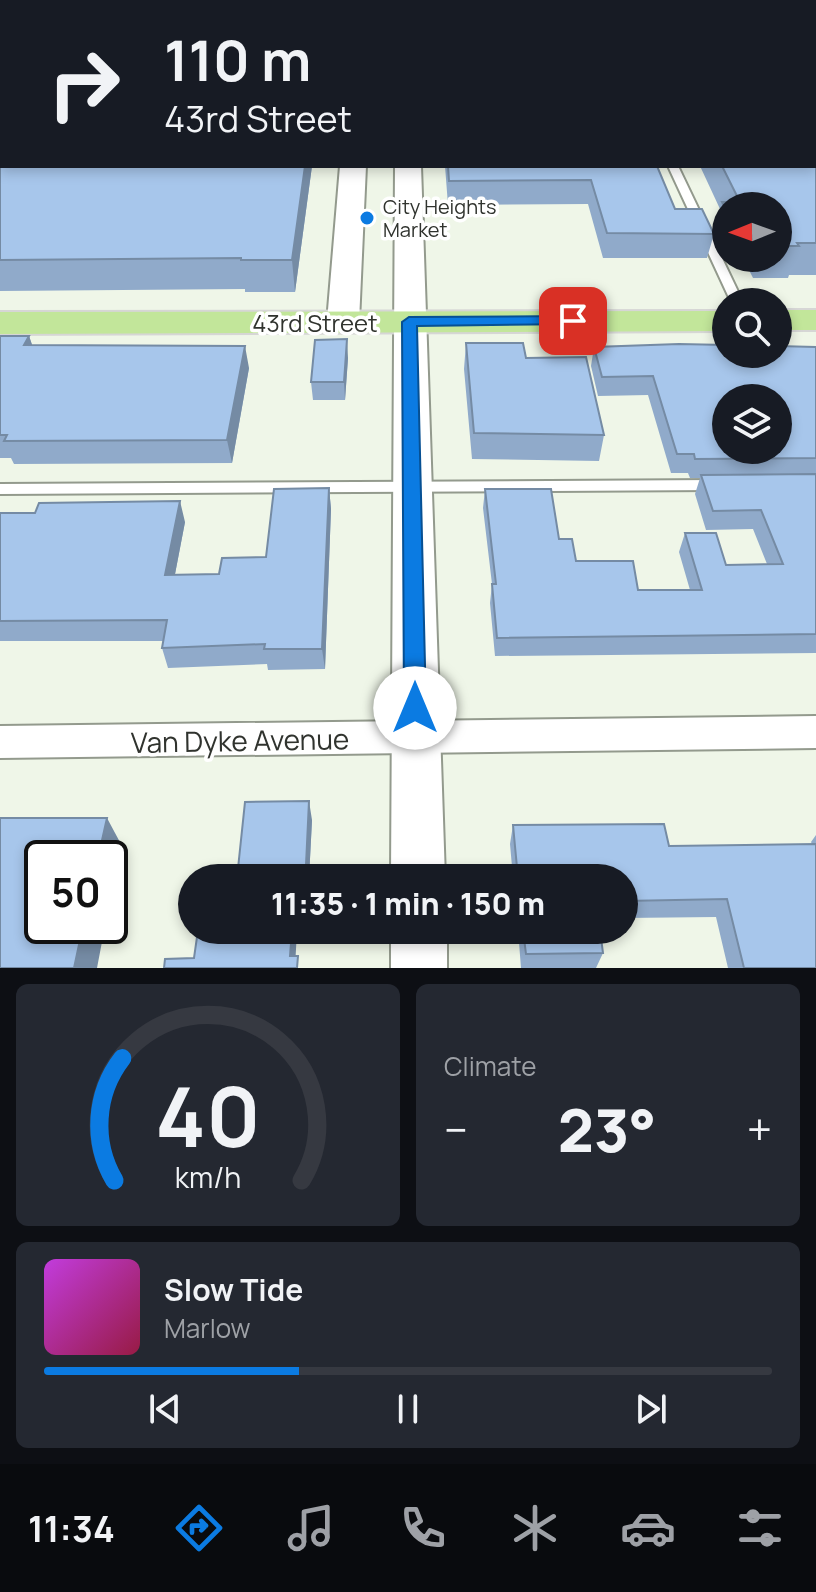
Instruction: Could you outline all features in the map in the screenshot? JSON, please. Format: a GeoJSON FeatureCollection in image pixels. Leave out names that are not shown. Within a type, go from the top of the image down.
{"type":"FeatureCollection","features":[{"type":"Feature","properties":{"kind":"main road"},"geometry":{"type":"LineString","coordinates":[[343,322],[353,168]]}},
{"type":"Feature","properties":{"kind":"main road"},"geometry":{"type":"LineString","coordinates":[[408,168],[418,864]]}},
{"type":"Feature","properties":{"kind":"main road"},"geometry":{"type":"LineString","coordinates":[[792,320],[816,320]]}},
{"type":"Feature","properties":{"kind":"main road","name":"43rd Street"},"geometry":{"type":"LineString","coordinates":[[0,323],[712,321]]}},
{"type":"Feature","properties":{"kind":"main road"},"geometry":{"type":"LineString","coordinates":[[419,944],[419,968]]}},
{"type":"Feature","properties":{"kind":"street","name":"Van Dyke Avenue"},"geometry":{"type":"LineString","coordinates":[[0,742],[816,732]]}},
{"type":"Feature","properties":{"kind":"lane"},"geometry":{"type":"LineString","coordinates":[[674,168],[730,288]]}},
{"type":"Feature","properties":{"kind":"lane"},"geometry":{"type":"LineString","coordinates":[[0,489],[739,485]]}},
{"type":"Feature","properties":{"kind":"building"},"geometry":{"type":"Polygon","coordinates":[[[0,168],[305,168],[292,260],[0,260],[0,168]]]}},
{"type":"Feature","properties":{"kind":"building"},"geometry":{"type":"Polygon","coordinates":[[[448,168],[658,168],[675,209],[702,209],[712,234],[607,233],[591,180],[449,181],[448,168]]]}},
{"type":"Feature","properties":{"kind":"building"},"geometry":{"type":"Polygon","coordinates":[[[723,168],[816,168],[816,243],[797,243],[799,246],[792,246],[792,192],[735,192],[723,168]]]}},
{"type":"Feature","properties":{"kind":"building"},"geometry":{"type":"Polygon","coordinates":[[[0,336],[29,336],[24,345],[245,346],[227,440],[4,441],[7,435],[0,435],[0,336]]]}},
{"type":"Feature","properties":{"kind":"building"},"geometry":{"type":"Polygon","coordinates":[[[347,339],[344,382],[311,382],[315,340],[347,339]]]}},
{"type":"Feature","properties":{"kind":"building"},"geometry":{"type":"Polygon","coordinates":[[[466,343],[523,343],[526,358],[586,357],[604,435],[474,433],[466,343]]]}},
{"type":"Feature","properties":{"kind":"building"},"geometry":{"type":"Polygon","coordinates":[[[712,345],[712,368],[792,368],[792,346],[816,347],[816,458],[792,458],[792,384],[712,384],[712,459],[695,459],[694,454],[677,454],[653,376],[602,377],[594,347],[712,345]]]}},
{"type":"Feature","properties":{"kind":"building"},"geometry":{"type":"Polygon","coordinates":[[[816,474],[816,634],[497,638],[492,584],[496,584],[485,489],[551,489],[559,539],[572,539],[576,561],[633,561],[638,590],[702,590],[685,533],[716,533],[726,565],[783,564],[761,510],[713,511],[701,475],[816,474]]]}},
{"type":"Feature","properties":{"kind":"building"},"geometry":{"type":"Polygon","coordinates":[[[329,488],[322,649],[264,649],[265,644],[162,648],[167,620],[0,621],[0,513],[35,513],[39,503],[180,501],[165,575],[219,574],[222,558],[266,557],[274,489],[329,488]]]}},
{"type":"Feature","properties":{"kind":"building"},"geometry":{"type":"Polygon","coordinates":[[[309,801],[306,864],[238,864],[245,802],[309,801]]]}},
{"type":"Feature","properties":{"kind":"building"},"geometry":{"type":"Polygon","coordinates":[[[0,818],[107,818],[102,840],[24,840],[24,944],[79,944],[74,968],[0,968],[0,818]]]}},
{"type":"Feature","properties":{"kind":"building"},"geometry":{"type":"Polygon","coordinates":[[[664,824],[669,846],[816,844],[816,968],[744,968],[727,899],[638,901],[638,864],[517,864],[513,825],[664,824]]]}},
{"type":"Feature","properties":{"kind":"building"},"geometry":{"type":"Polygon","coordinates":[[[196,944],[291,944],[290,956],[298,956],[297,968],[164,968],[165,959],[194,958],[196,944]]]}},
{"type":"Feature","properties":{"kind":"building"},"geometry":{"type":"Polygon","coordinates":[[[525,944],[602,944],[603,953],[526,954],[525,944]]]}},
{"type":"Feature","properties":{"kind":"place","name":"City Heights Market"},"geometry":{"type":"Point","coordinates":[367,218]}},
{"type":"Feature","properties":{"kind":"route"},"geometry":{"type":"LineString","coordinates":[[415,708],[409,322],[573,321]]}}]}
